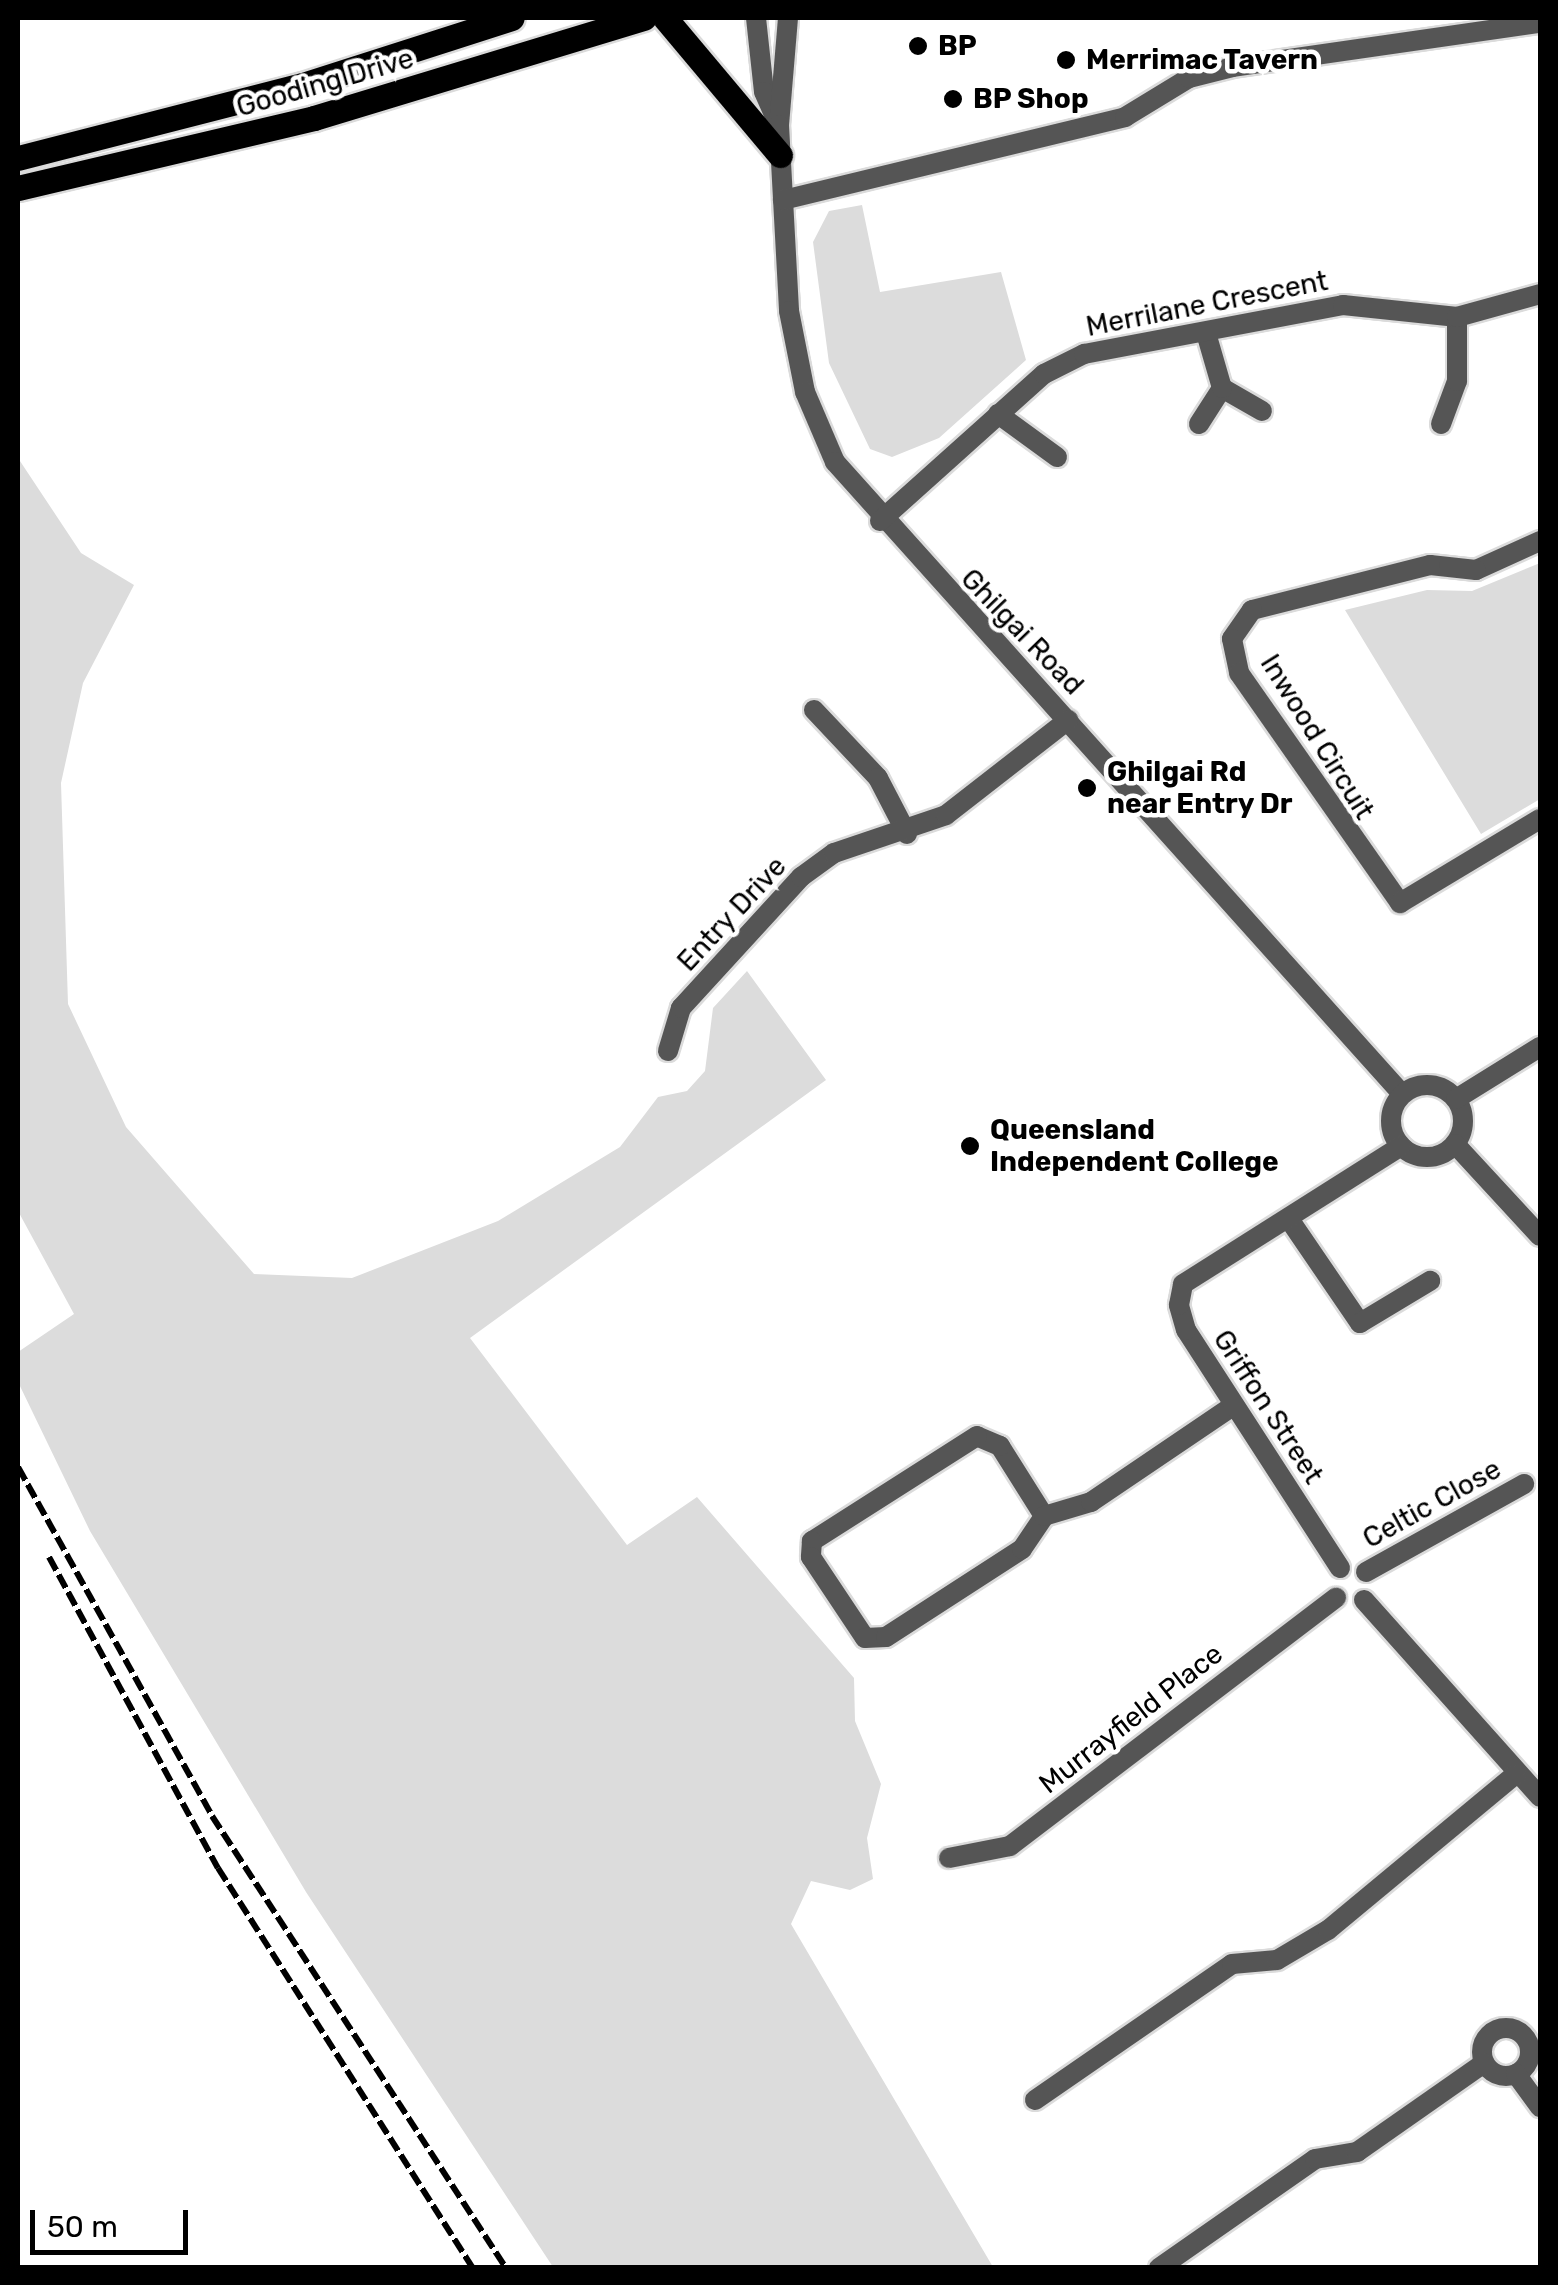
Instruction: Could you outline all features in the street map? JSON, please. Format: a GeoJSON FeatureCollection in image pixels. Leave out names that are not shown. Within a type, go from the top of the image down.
{"type":"FeatureCollection","features":[{"type":"Feature","properties":{"kind":"main road","name":"Gooding Drive"},"geometry":{"type":"LineString","coordinates":[[18,158],[304,85],[512,18]]}},
{"type":"Feature","properties":{"kind":"main road","name":"Gooding Drive"},"geometry":{"type":"LineString","coordinates":[[18,188],[314,118],[644,18]]}},
{"type":"Feature","properties":{"kind":"main road"},"geometry":{"type":"LineString","coordinates":[[665,18],[780,155]]}},
{"type":"Feature","properties":{"kind":"street","name":"Ghilgai Road"},"geometry":{"type":"LineString","coordinates":[[756,18],[764,92],[779,125]]}},
{"type":"Feature","properties":{"kind":"street","name":"Ghilgai Road"},"geometry":{"type":"LineString","coordinates":[[788,18],[779,125],[784,200],[806,392],[836,462],[880,521],[1068,720],[1402,1094]]}},
{"type":"Feature","properties":{"kind":"street"},"geometry":{"type":"LineString","coordinates":[[784,200],[1125,116],[1189,78],[1232,67],[1540,24]]}},
{"type":"Feature","properties":{"kind":"street","name":"Merrilane Crescent"},"geometry":{"type":"LineString","coordinates":[[880,521],[1044,374],[1084,354],[1343,305],[1457,318],[1540,294]]}},
{"type":"Feature","properties":{"kind":"street"},"geometry":{"type":"LineString","coordinates":[[1441,424],[1456,381],[1457,318]]}},
{"type":"Feature","properties":{"kind":"street"},"geometry":{"type":"LineString","coordinates":[[1206,333],[1222,388],[1262,411]]}},
{"type":"Feature","properties":{"kind":"street"},"geometry":{"type":"LineString","coordinates":[[1200,424],[1222,388]]}},
{"type":"Feature","properties":{"kind":"street"},"geometry":{"type":"LineString","coordinates":[[998,414],[1057,458]]}},
{"type":"Feature","properties":{"kind":"street","name":"Inwood Circuit"},"geometry":{"type":"LineString","coordinates":[[1540,541],[1476,570],[1430,564],[1252,610],[1232,639],[1239,673],[1400,903],[1540,819]]}},
{"type":"Feature","properties":{"kind":"street"},"geometry":{"type":"LineString","coordinates":[[814,710],[878,778],[907,834]]}},
{"type":"Feature","properties":{"kind":"street","name":"Entry Drive"},"geometry":{"type":"LineString","coordinates":[[668,1051],[681,1008],[801,877],[834,853],[907,834],[1068,720]]}},
{"type":"Feature","properties":{"kind":"street"},"geometry":{"type":"LineString","coordinates":[[1456,1099],[1540,1047]]}},
{"type":"Feature","properties":{"kind":"street"},"geometry":{"type":"LineString","coordinates":[[1434,1085],[1456,1099],[1464,1118],[1456,1144],[1427,1157],[1401,1146],[1391,1117],[1402,1094],[1434,1085]]}},
{"type":"Feature","properties":{"kind":"street"},"geometry":{"type":"LineString","coordinates":[[1456,1144],[1540,1236]]}},
{"type":"Feature","properties":{"kind":"street","name":"Griffon Street"},"geometry":{"type":"LineString","coordinates":[[1340,1568],[1186,1330],[1183,1284],[1401,1146]]}},
{"type":"Feature","properties":{"kind":"street"},"geometry":{"type":"LineString","coordinates":[[1289,1219],[1360,1323],[1430,1281]]}},
{"type":"Feature","properties":{"kind":"street"},"geometry":{"type":"LineString","coordinates":[[1044,1516],[1000,1446],[977,1436],[812,1541],[810,1558],[865,1638],[886,1637],[1022,1548],[1044,1516],[1091,1502],[1234,1406]]}},
{"type":"Feature","properties":{"kind":"street","name":"Celtic Close"},"geometry":{"type":"LineString","coordinates":[[1366,1572],[1524,1484]]}},
{"type":"Feature","properties":{"kind":"street"},"geometry":{"type":"LineString","coordinates":[[1364,1600],[1336,1598],[1340,1568],[1366,1572],[1364,1600],[1514,1775],[1540,1796]]}},
{"type":"Feature","properties":{"kind":"street","name":"Murrayfield Place"},"geometry":{"type":"LineString","coordinates":[[949,1858],[1010,1846],[1336,1598]]}},
{"type":"Feature","properties":{"kind":"street"},"geometry":{"type":"LineString","coordinates":[[1035,2100],[1232,1964],[1278,1960],[1328,1930],[1514,1775]]}},
{"type":"Feature","properties":{"kind":"street"},"geometry":{"type":"LineString","coordinates":[[1159,2268],[1315,2159],[1357,2152],[1484,2063],[1490,2034],[1505,2028],[1533,2030],[1530,2056],[1516,2074]]}},
{"type":"Feature","properties":{"kind":"street"},"geometry":{"type":"LineString","coordinates":[[1484,2063],[1516,2074],[1540,2107]]}},
{"type":"Feature","properties":{"kind":"shaded area"},"geometry":{"type":"Polygon","coordinates":[[[862,205],[880,292],[1001,272],[1026,360],[939,438],[892,457],[870,449],[829,363],[813,242],[829,211],[862,205]]]}},
{"type":"Feature","properties":{"kind":"shaded area"},"geometry":{"type":"Polygon","coordinates":[[[18,458],[81,553],[134,585],[83,683],[61,783],[68,1004],[126,1127],[254,1274],[352,1278],[498,1221],[620,1147],[658,1097],[687,1091],[705,1071],[713,1008],[747,971],[826,1080],[470,1338],[627,1545],[697,1497],[854,1678],[855,1721],[881,1784],[867,1838],[873,1879],[850,1890],[811,1881],[791,1924],[993,2267],[553,2267],[306,1892],[90,1531],[18,1382],[18,1352],[74,1314],[18,1211],[18,458]]]}},
{"type":"Feature","properties":{"kind":"shaded area"},"geometry":{"type":"Polygon","coordinates":[[[1540,563],[1540,799],[1481,834],[1345,610],[1427,590],[1472,591],[1540,563]]]}},
{"type":"Feature","properties":{"kind":"railway"},"geometry":{"type":"LineString","coordinates":[[18,1467],[212,1816],[506,2268]]}},
{"type":"Feature","properties":{"kind":"railway"},"geometry":{"type":"LineString","coordinates":[[49,1557],[218,1868],[473,2268]]}},
{"type":"Feature","properties":{"kind":"place","name":"BP"},"geometry":{"type":"Point","coordinates":[918,46]}},
{"type":"Feature","properties":{"kind":"place","name":"Merrimac Tavern"},"geometry":{"type":"Point","coordinates":[1066,60]}},
{"type":"Feature","properties":{"kind":"place","name":"BP Shop"},"geometry":{"type":"Point","coordinates":[953,99]}},
{"type":"Feature","properties":{"kind":"place","name":"Ghilgai Rd near Entry Dr"},"geometry":{"type":"Point","coordinates":[1087,788]}},
{"type":"Feature","properties":{"kind":"place","name":"Queensland Independent College"},"geometry":{"type":"Point","coordinates":[970,1146]}}]}
